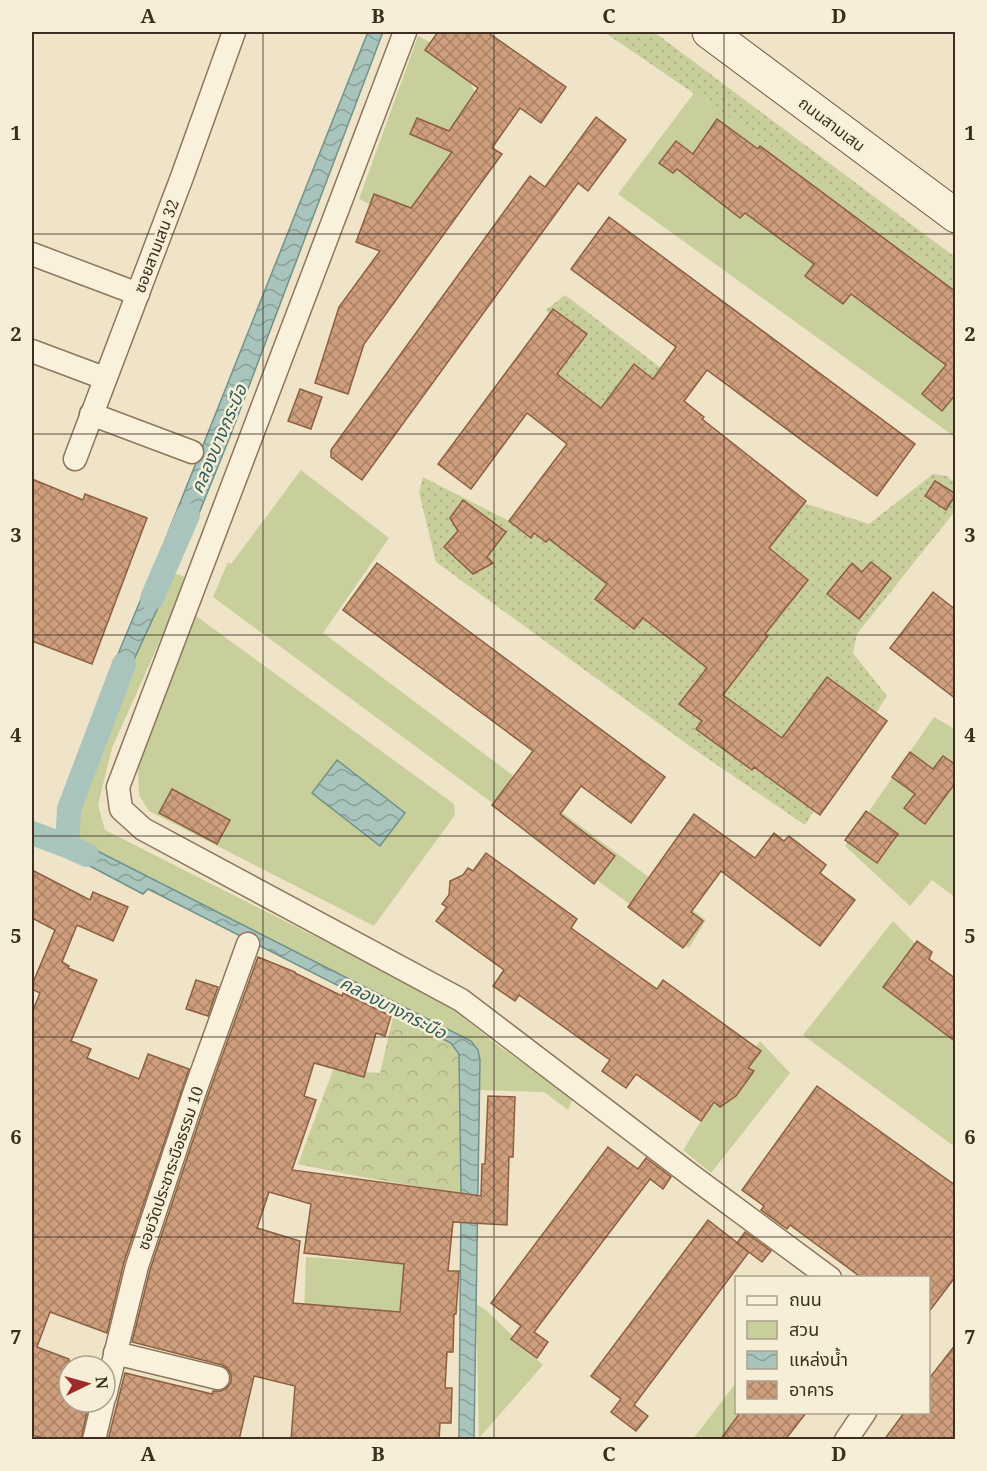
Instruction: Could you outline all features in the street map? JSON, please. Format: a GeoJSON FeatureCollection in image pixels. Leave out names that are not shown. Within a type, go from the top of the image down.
{"type":"FeatureCollection","features":[{"type":"Feature","properties":{"kind":"main road","name":"ถนนสามเสน"},"geometry":{"type":"LineString","coordinates":[[709,32],[956,216]]}},
{"type":"Feature","properties":{"kind":"street","name":"ซอยสามเสน 32"},"geometry":{"type":"LineString","coordinates":[[75,459],[234,32]]}},
{"type":"Feature","properties":{"kind":"street"},"geometry":{"type":"LineString","coordinates":[[405,32],[118,787],[122,809],[142,829],[461,1000],[827,1276]]}},
{"type":"Feature","properties":{"kind":"street"},"geometry":{"type":"LineString","coordinates":[[32,254],[138,294]]}},
{"type":"Feature","properties":{"kind":"street"},"geometry":{"type":"LineString","coordinates":[[32,351],[104,378]]}},
{"type":"Feature","properties":{"kind":"street"},"geometry":{"type":"LineString","coordinates":[[91,414],[192,452]]}},
{"type":"Feature","properties":{"kind":"street","name":"ซอยวัดประชาระบือธรรม 10"},"geometry":{"type":"LineString","coordinates":[[115,1353],[137,1266],[165,1179],[248,944]]}},
{"type":"Feature","properties":{"kind":"street"},"geometry":{"type":"LineString","coordinates":[[115,1353],[218,1377]]}},
{"type":"Feature","properties":{"kind":"street"},"geometry":{"type":"LineString","coordinates":[[94,1440],[101,1414]]}},
{"type":"Feature","properties":{"kind":"street"},"geometry":{"type":"LineString","coordinates":[[846,1440],[864,1414]]}},
{"type":"Feature","properties":{"kind":"green space"},"geometry":{"type":"Polygon","coordinates":[[[604,32],[654,32],[955,257],[955,285],[755,135],[604,32]]]}},
{"type":"Feature","properties":{"kind":"green space"},"geometry":{"type":"Polygon","coordinates":[[[418,36],[457,56],[484,111],[409,223],[359,199],[418,36]]]}},
{"type":"Feature","properties":{"kind":"green space"},"geometry":{"type":"Polygon","coordinates":[[[694,93],[755,135],[955,285],[955,437],[618,194],[694,93]]]}},
{"type":"Feature","properties":{"kind":"green space"},"geometry":{"type":"Polygon","coordinates":[[[565,295],[661,368],[609,428],[542,382],[572,345],[546,310],[565,295]]]}},
{"type":"Feature","properties":{"kind":"green space"},"geometry":{"type":"Polygon","coordinates":[[[301,470],[389,538],[323,633],[706,920],[689,948],[213,597],[228,562],[231,564],[301,470]]]}},
{"type":"Feature","properties":{"kind":"green space"},"geometry":{"type":"Polygon","coordinates":[[[667,474],[810,505],[869,524],[933,474],[947,476],[955,483],[956,510],[857,634],[853,653],[887,696],[805,825],[698,752],[436,562],[419,492],[423,477],[509,521],[629,522],[667,474]]]}},
{"type":"Feature","properties":{"kind":"green space"},"geometry":{"type":"Polygon","coordinates":[[[174,573],[188,578],[112,748],[98,805],[105,830],[441,1000],[496,1044],[573,1098],[568,1110],[544,1092],[479,1090],[478,1058],[471,1041],[74,839],[72,813],[117,696],[174,573]]]}},
{"type":"Feature","properties":{"kind":"green space"},"geometry":{"type":"Polygon","coordinates":[[[192,613],[454,804],[455,815],[374,926],[149,811],[139,795],[138,768],[192,613]]]}},
{"type":"Feature","properties":{"kind":"green space"},"geometry":{"type":"Polygon","coordinates":[[[934,717],[955,729],[955,897],[932,880],[910,906],[845,846],[934,717]]]}},
{"type":"Feature","properties":{"kind":"green space"},"geometry":{"type":"Polygon","coordinates":[[[893,921],[955,985],[955,1147],[803,1035],[893,921]]]}},
{"type":"Feature","properties":{"kind":"green space"},"geometry":{"type":"Polygon","coordinates":[[[394,1013],[451,1043],[459,1054],[461,1194],[298,1164],[333,1070],[380,1073],[394,1013]]]}},
{"type":"Feature","properties":{"kind":"green space"},"geometry":{"type":"Polygon","coordinates":[[[760,1041],[790,1073],[711,1173],[683,1150],[701,1121],[760,1041]]]}},
{"type":"Feature","properties":{"kind":"green space"},"geometry":{"type":"Polygon","coordinates":[[[306,1257],[411,1264],[417,1327],[304,1313],[306,1257]]]}},
{"type":"Feature","properties":{"kind":"green space"},"geometry":{"type":"Polygon","coordinates":[[[476,1304],[486,1310],[543,1365],[479,1438],[476,1304]]]}},
{"type":"Feature","properties":{"kind":"green space"},"geometry":{"type":"Polygon","coordinates":[[[735,1384],[735,1414],[739,1414],[720,1439],[693,1439],[735,1384]]]}},
{"type":"Feature","properties":{"kind":"water"},"geometry":{"type":"Polygon","coordinates":[[[368,32],[383,32],[229,439],[185,548],[166,538],[368,32]]]}},
{"type":"Feature","properties":{"kind":"water"},"geometry":{"type":"Polygon","coordinates":[[[156,563],[174,573],[117,696],[103,690],[156,563]]]}},
{"type":"Feature","properties":{"kind":"water"},"geometry":{"type":"Polygon","coordinates":[[[337,760],[405,813],[380,846],[312,793],[337,760]]]}},
{"type":"Feature","properties":{"kind":"water"},"geometry":{"type":"Polygon","coordinates":[[[64,834],[471,1041],[478,1050],[480,1060],[474,1439],[459,1439],[461,1194],[459,1054],[451,1043],[148,889],[143,894],[52,846],[64,834]]]}},
{"type":"Feature","properties":{"kind":"building"},"geometry":{"type":"Polygon","coordinates":[[[438,32],[487,32],[566,87],[541,123],[520,108],[492,148],[502,154],[364,344],[348,394],[315,383],[339,307],[380,251],[356,242],[374,194],[411,208],[452,152],[410,134],[417,118],[449,131],[478,88],[425,50],[438,32]]]}},
{"type":"Feature","properties":{"kind":"building"},"geometry":{"type":"Polygon","coordinates":[[[596,117],[626,140],[588,191],[578,183],[362,480],[331,457],[331,450],[530,176],[545,187],[596,117]]]}},
{"type":"Feature","properties":{"kind":"building"},"geometry":{"type":"Polygon","coordinates":[[[717,119],[758,149],[760,146],[956,292],[956,394],[942,411],[922,394],[946,365],[851,294],[843,304],[805,276],[814,264],[745,213],[740,218],[677,169],[673,173],[659,163],[676,141],[693,154],[717,119]]]}},
{"type":"Feature","properties":{"kind":"building"},"geometry":{"type":"Polygon","coordinates":[[[609,217],[915,444],[877,496],[707,370],[684,401],[704,417],[702,419],[806,501],[769,548],[808,580],[765,634],[768,636],[723,695],[782,738],[827,677],[887,721],[820,815],[754,767],[752,770],[696,729],[702,721],[679,704],[707,668],[643,618],[634,629],[595,599],[607,584],[549,539],[546,542],[534,533],[531,538],[509,521],[567,444],[527,413],[471,489],[438,464],[553,309],[587,334],[557,374],[601,408],[634,364],[653,379],[676,347],[571,269],[609,217]]]}},
{"type":"Feature","properties":{"kind":"building"},"geometry":{"type":"Polygon","coordinates":[[[300,389],[322,397],[311,429],[288,421],[300,389]]]}},
{"type":"Feature","properties":{"kind":"building"},"geometry":{"type":"Polygon","coordinates":[[[32,479],[83,500],[85,494],[147,518],[92,664],[32,641],[32,479]]]}},
{"type":"Feature","properties":{"kind":"building"},"geometry":{"type":"Polygon","coordinates":[[[935,481],[956,494],[946,510],[925,496],[935,481]]]}},
{"type":"Feature","properties":{"kind":"building"},"geometry":{"type":"Polygon","coordinates":[[[463,500],[506,532],[487,557],[493,563],[473,574],[444,547],[458,531],[450,518],[463,500]]]}},
{"type":"Feature","properties":{"kind":"building"},"geometry":{"type":"Polygon","coordinates":[[[871,562],[891,578],[859,619],[827,594],[852,563],[862,572],[871,562]]]}},
{"type":"Feature","properties":{"kind":"building"},"geometry":{"type":"Polygon","coordinates":[[[377,563],[665,777],[631,823],[581,786],[560,814],[615,856],[594,884],[492,805],[533,751],[343,610],[377,563]]]}},
{"type":"Feature","properties":{"kind":"building"},"geometry":{"type":"Polygon","coordinates":[[[933,592],[956,610],[956,699],[890,648],[933,592]]]}},
{"type":"Feature","properties":{"kind":"building"},"geometry":{"type":"Polygon","coordinates":[[[910,752],[933,769],[943,756],[956,765],[956,782],[925,824],[904,808],[915,794],[892,777],[910,752]]]}},
{"type":"Feature","properties":{"kind":"building"},"geometry":{"type":"Polygon","coordinates":[[[172,789],[230,820],[217,844],[159,813],[172,789]]]}},
{"type":"Feature","properties":{"kind":"building"},"geometry":{"type":"Polygon","coordinates":[[[866,811],[898,834],[877,863],[845,840],[866,811]]]}},
{"type":"Feature","properties":{"kind":"building"},"geometry":{"type":"Polygon","coordinates":[[[694,814],[755,858],[774,833],[784,841],[789,836],[826,865],[820,873],[855,900],[820,946],[721,871],[691,912],[703,921],[683,948],[628,907],[694,814]]]}},
{"type":"Feature","properties":{"kind":"building"},"geometry":{"type":"Polygon","coordinates":[[[486,853],[577,919],[571,928],[657,989],[663,980],[761,1051],[748,1068],[754,1071],[736,1096],[720,1107],[714,1102],[701,1121],[636,1074],[626,1088],[602,1071],[610,1060],[519,995],[515,1001],[493,986],[504,970],[436,921],[447,907],[442,904],[449,895],[450,881],[463,875],[468,868],[473,871],[486,853]]]}},
{"type":"Feature","properties":{"kind":"building"},"geometry":{"type":"Polygon","coordinates":[[[32,870],[90,900],[93,892],[128,907],[113,941],[77,925],[62,962],[69,966],[68,968],[97,980],[71,1041],[91,1049],[87,1058],[139,1079],[148,1054],[189,1069],[124,1262],[107,1333],[50,1312],[37,1347],[57,1354],[57,1414],[86,1414],[81,1440],[51,1440],[32,1435],[32,1013],[40,993],[32,989],[32,985],[55,930],[32,918],[32,870]]]}},
{"type":"Feature","properties":{"kind":"building"},"geometry":{"type":"Polygon","coordinates":[[[917,941],[932,952],[929,959],[956,979],[956,1042],[883,987],[917,941]]]}},
{"type":"Feature","properties":{"kind":"building"},"geometry":{"type":"Polygon","coordinates":[[[258,957],[391,1016],[385,1036],[376,1033],[364,1077],[314,1063],[304,1096],[316,1100],[292,1170],[481,1196],[488,1096],[515,1097],[513,1157],[509,1157],[507,1225],[453,1222],[448,1271],[459,1271],[456,1314],[454,1314],[453,1352],[447,1352],[445,1388],[452,1388],[451,1423],[440,1423],[439,1440],[291,1440],[295,1386],[254,1376],[239,1440],[108,1440],[115,1414],[117,1414],[117,1405],[125,1373],[212,1394],[213,1391],[227,1388],[231,1382],[231,1374],[222,1365],[132,1342],[150,1270],[208,1095],[258,957]],[[269,1192],[257,1228],[300,1241],[293,1303],[400,1312],[404,1264],[304,1253],[311,1204],[269,1192]]]}},
{"type":"Feature","properties":{"kind":"building"},"geometry":{"type":"Polygon","coordinates":[[[196,980],[218,987],[208,1016],[186,1009],[196,980]]]}},
{"type":"Feature","properties":{"kind":"building"},"geometry":{"type":"Polygon","coordinates":[[[817,1086],[956,1186],[956,1276],[930,1310],[930,1276],[859,1276],[790,1225],[787,1229],[761,1210],[764,1206],[742,1190],[817,1086]]]}},
{"type":"Feature","properties":{"kind":"building"},"geometry":{"type":"Polygon","coordinates":[[[608,1147],[638,1169],[646,1158],[671,1177],[663,1189],[650,1179],[534,1332],[548,1342],[537,1358],[511,1339],[521,1326],[491,1303],[608,1147]]]}},
{"type":"Feature","properties":{"kind":"building"},"geometry":{"type":"Polygon","coordinates":[[[708,1220],[749,1252],[634,1405],[648,1416],[636,1431],[611,1412],[621,1399],[591,1376],[708,1220]]]}},
{"type":"Feature","properties":{"kind":"building"},"geometry":{"type":"Polygon","coordinates":[[[745,1232],[771,1251],[762,1262],[737,1243],[745,1232]]]}},
{"type":"Feature","properties":{"kind":"building"},"geometry":{"type":"Polygon","coordinates":[[[956,1344],[956,1440],[884,1440],[903,1414],[930,1414],[930,1377],[956,1344]]]}},
{"type":"Feature","properties":{"kind":"building"},"geometry":{"type":"Polygon","coordinates":[[[739,1414],[805,1414],[785,1440],[720,1440],[739,1414]]]}},
{"type":"Feature","properties":{"kind":"waterway","name":"คลองบางกระบือ"},"geometry":{"type":"LineString","coordinates":[[152,598],[188,515]]}},
{"type":"Feature","properties":{"kind":"waterway","name":"คลองบางกระบือ"},"geometry":{"type":"LineString","coordinates":[[87,855],[67,846],[69,809],[124,664]]}},
{"type":"Feature","properties":{"kind":"waterway","name":"คลองบางกระบือ"},"geometry":{"type":"LineString","coordinates":[[32,833],[67,846]]}}]}
